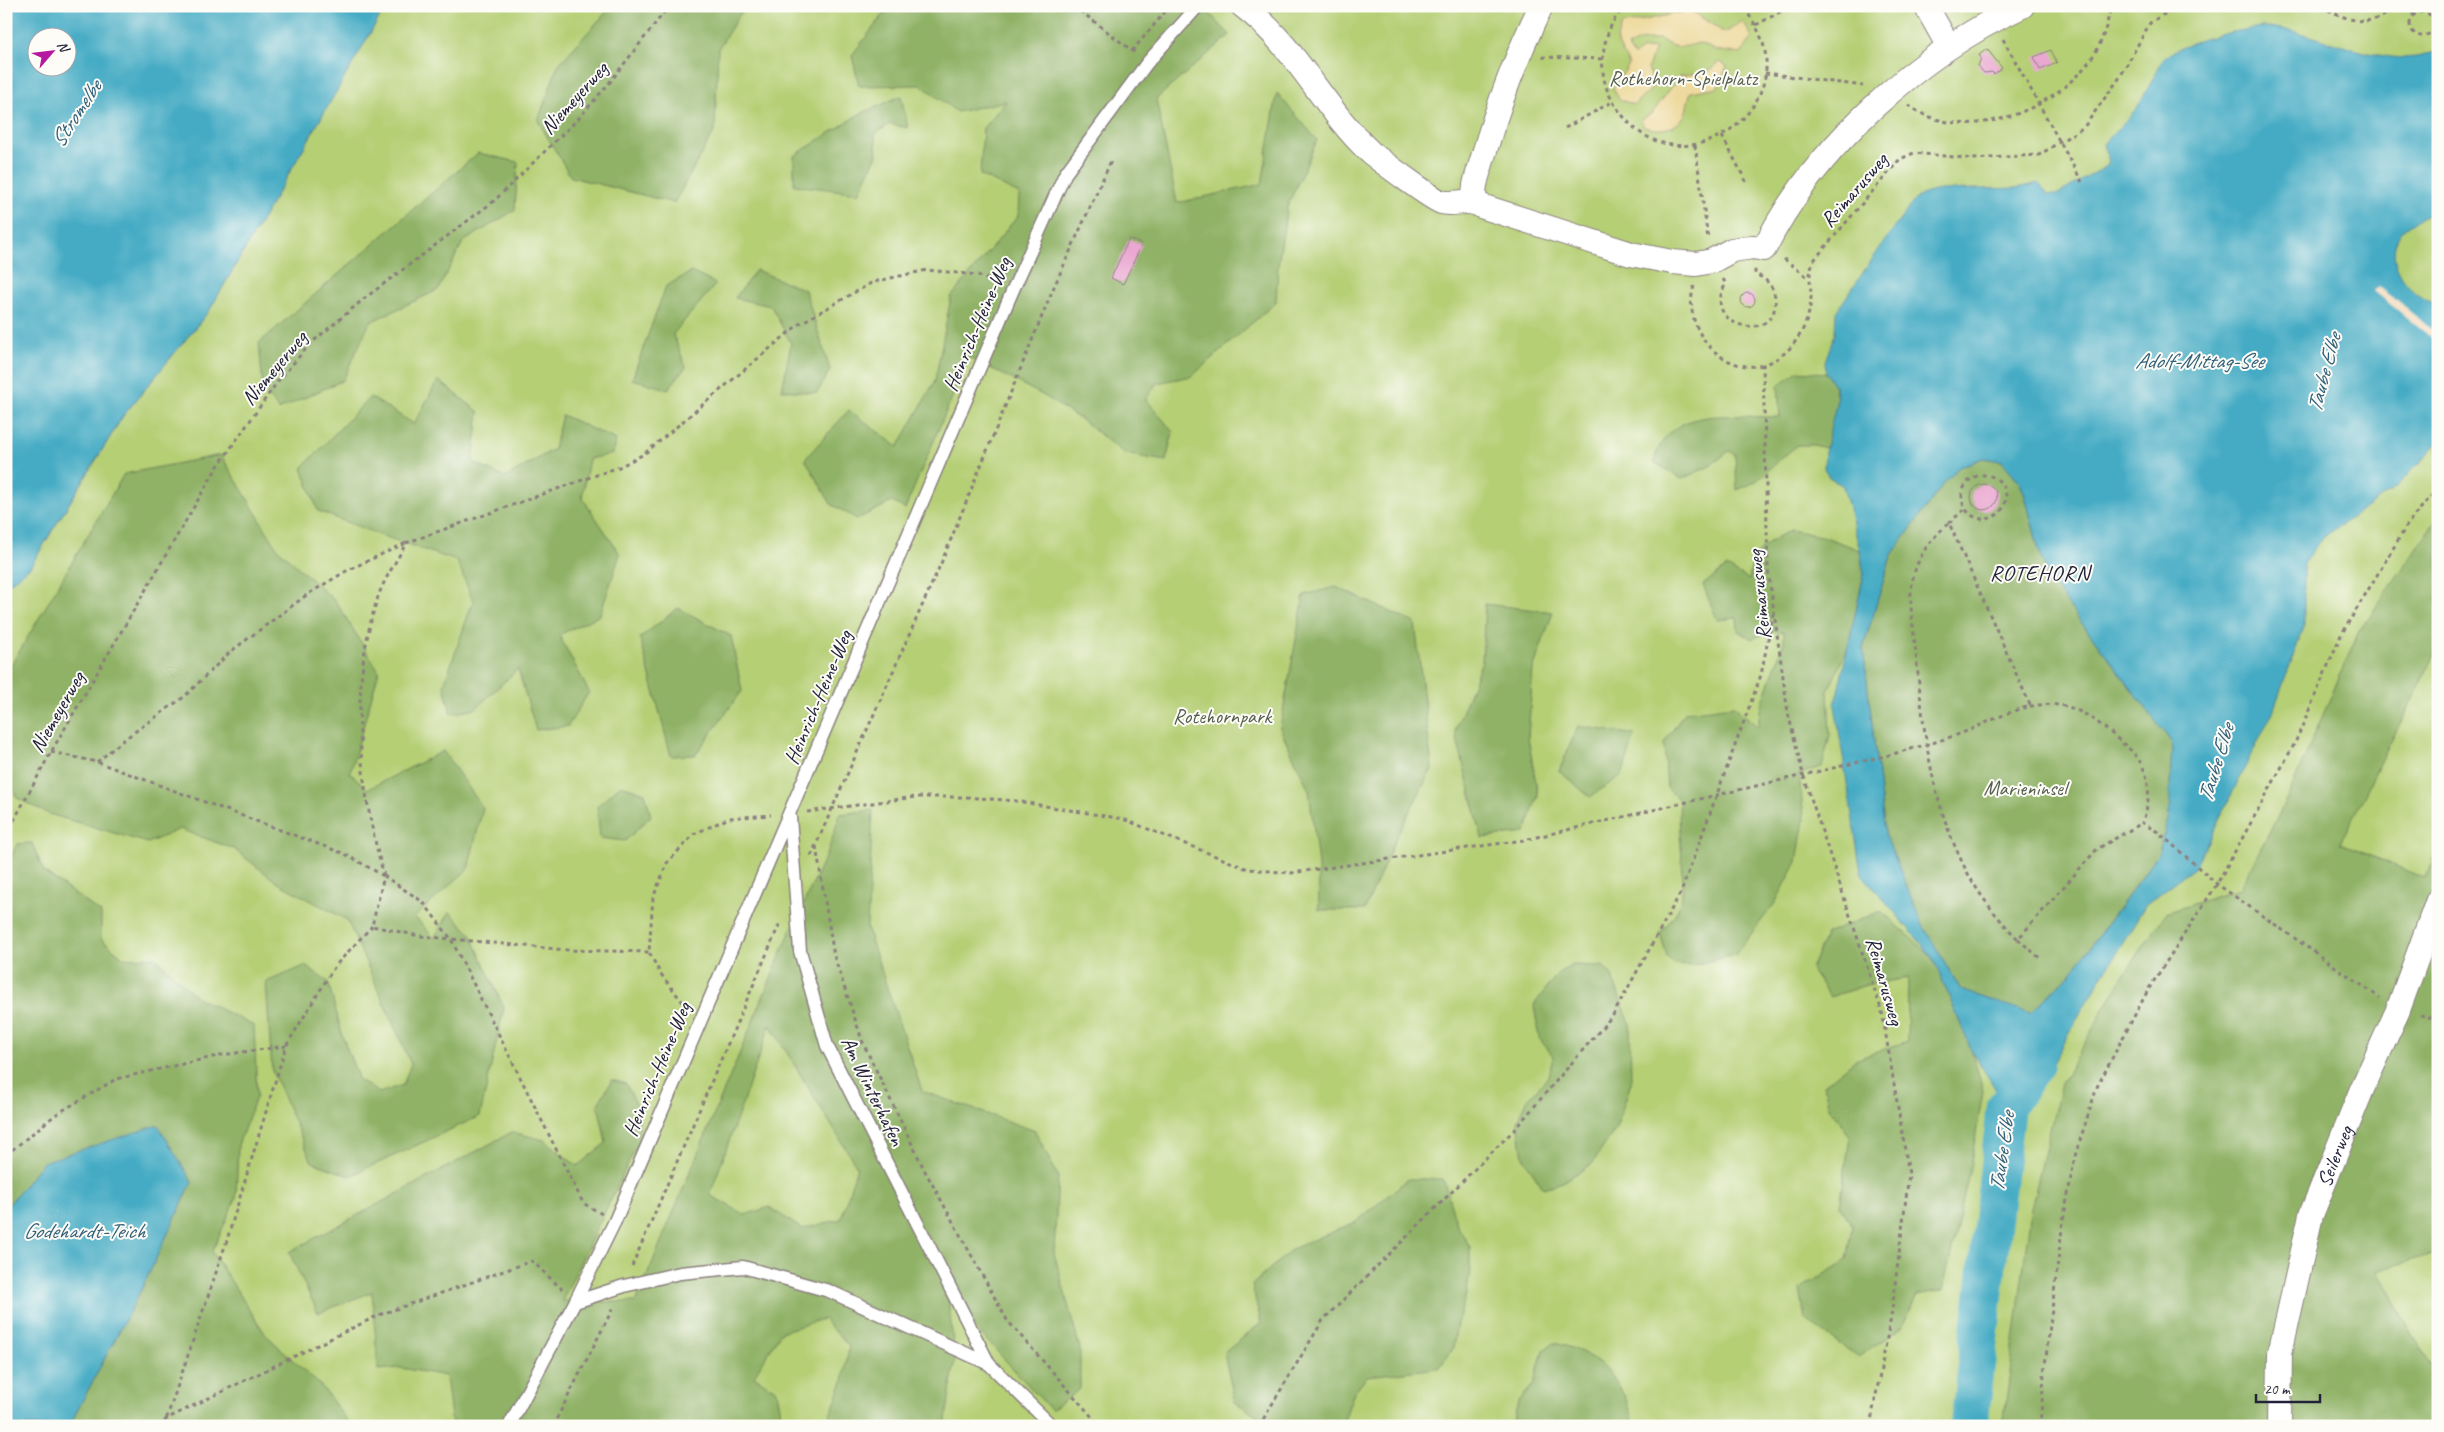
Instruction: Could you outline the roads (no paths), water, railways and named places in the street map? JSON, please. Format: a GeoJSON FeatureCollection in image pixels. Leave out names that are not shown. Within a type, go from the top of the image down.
{"type":"FeatureCollection","features":[{"type":"Feature","properties":{"kind":"street"},"geometry":{"type":"LineString","coordinates":[[1243,6],[1264,22],[1324,100],[1370,152],[1440,202],[1475,201]]}},
{"type":"Feature","properties":{"kind":"street"},"geometry":{"type":"LineString","coordinates":[[1541,6],[1517,56],[1473,191],[1475,201],[1481,206],[1631,254],[1684,263],[1712,262],[1732,250],[1753,247],[1764,249],[1778,220],[1834,148],[1862,118],[1893,90],[1949,47],[2022,6]]}},
{"type":"Feature","properties":{"kind":"street"},"geometry":{"type":"LineString","coordinates":[[1926,6],[1949,47]]}},
{"type":"Feature","properties":{"kind":"street","name":"Seilerweg"},"geometry":{"type":"LineString","coordinates":[[2279,1426],[2280,1352],[2311,1215],[2362,1089],[2398,1010],[2438,900]]}},
{"type":"Feature","properties":{"kind":"lane","name":"Heinrich-Heine-Weg"},"geometry":{"type":"LineString","coordinates":[[509,1426],[576,1302],[615,1220],[1012,292],[1066,174],[1147,63],[1198,6]]}},
{"type":"Feature","properties":{"kind":"lane","name":"Am Winterhafen"},"geometry":{"type":"LineString","coordinates":[[790,814],[794,890],[800,951],[827,1046],[990,1364],[1052,1426]]}},
{"type":"Feature","properties":{"kind":"lane","name":"Am Winterhafen"},"geometry":{"type":"LineString","coordinates":[[576,1302],[624,1286],[680,1273],[743,1267],[829,1291],[990,1364]]}},
{"type":"Feature","properties":{"kind":"water","name":"Stromelbe"},"geometry":{"type":"Polygon","coordinates":[[[6,6],[386,6],[209,311],[123,416],[30,567],[6,586],[6,6]]]}},
{"type":"Feature","properties":{"kind":"water","name":"Adolf-Mittag-See"},"geometry":{"type":"Polygon","coordinates":[[[2263,27],[2283,29],[2352,49],[2398,58],[2419,57],[2438,50],[2438,213],[2421,218],[2403,231],[2396,242],[2394,255],[2403,280],[2425,299],[2438,304],[2438,443],[2395,488],[2322,538],[2304,564],[2304,627],[2272,714],[2195,867],[2146,904],[2084,1006],[2044,1081],[2006,1106],[1972,1051],[1932,956],[1861,873],[1835,705],[1864,574],[1860,550],[1843,486],[1829,477],[1824,468],[1825,452],[1837,400],[1836,388],[1826,373],[1825,361],[1835,334],[1836,312],[1916,198],[1926,193],[1940,190],[2016,188],[2039,183],[2048,195],[2056,195],[2107,166],[2109,161],[2103,145],[2137,108],[2164,58],[2173,51],[2198,41],[2263,27]],[[1983,458],[1959,467],[1944,483],[1891,556],[1863,648],[1885,833],[1921,922],[1961,990],[2030,1013],[2071,973],[2159,853],[2169,815],[2172,743],[2054,586],[2041,558],[2024,492],[2018,480],[2002,461],[1983,458]]]}},
{"type":"Feature","properties":{"kind":"water","name":"Godehardt-Teich"},"geometry":{"type":"Polygon","coordinates":[[[158,1125],[192,1182],[143,1286],[69,1426],[6,1426],[6,1208],[43,1162],[158,1125]]]}},
{"type":"Feature","properties":{"kind":"waterway","name":"Taube Elbe"},"geometry":{"type":"LineString","coordinates":[[1969,1426],[2006,1106],[2035,1064]]}},
{"type":"Feature","properties":{"kind":"district","name":"ROTEHORN"},"geometry":{"type":"Point","coordinates":[2040,573]}},
{"type":"Feature","properties":{"kind":"park label","name":"Rothehorn-Spielplatz"},"geometry":{"type":"Point","coordinates":[1683,78]}},
{"type":"Feature","properties":{"kind":"park label","name":"Rotehornpark"},"geometry":{"type":"Point","coordinates":[1222,716]}},
{"type":"Feature","properties":{"kind":"park label","name":"Marieninsel"},"geometry":{"type":"Point","coordinates":[2025,788]}}]}
